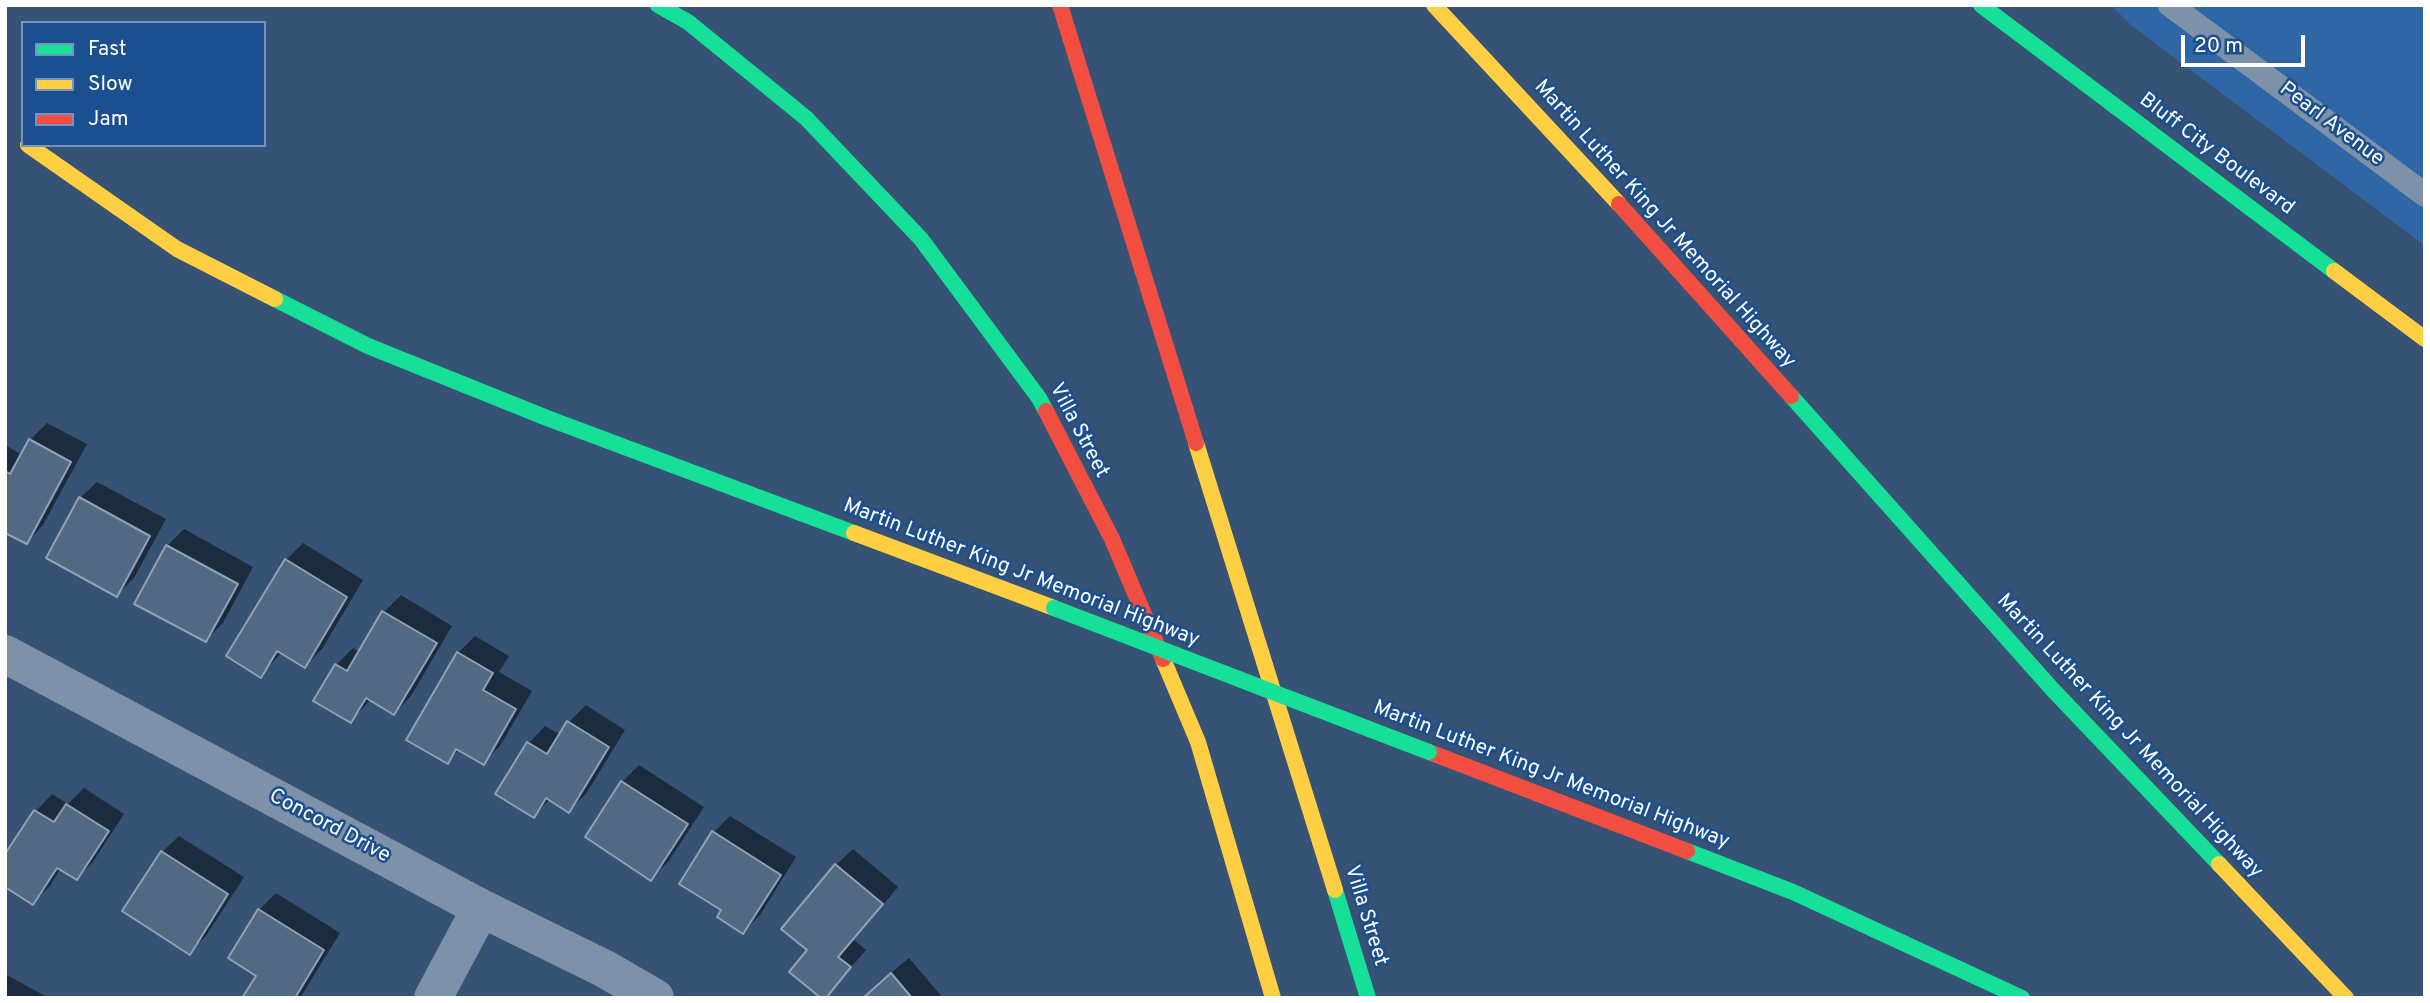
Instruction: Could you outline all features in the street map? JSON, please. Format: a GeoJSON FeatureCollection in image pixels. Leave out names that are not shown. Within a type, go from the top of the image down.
{"type":"FeatureCollection","features":[{"type":"Feature","properties":{"kind":"main road","name":"Villa Street"},"geometry":{"type":"LineString","coordinates":[[658,5],[688,22],[806,118],[921,240],[1039,398],[1112,539],[1198,742],[1273,998]]}},
{"type":"Feature","properties":{"kind":"main road","name":"Villa Street"},"geometry":{"type":"LineString","coordinates":[[1060,5],[1368,998]]}},
{"type":"Feature","properties":{"kind":"main road","name":"Martin Luther King Jr Memorial Highway"},"geometry":{"type":"LineString","coordinates":[[1434,5],[1636,222],[2053,690],[2346,998]]}},
{"type":"Feature","properties":{"kind":"main road","name":"Bluff City Boulevard"},"geometry":{"type":"LineString","coordinates":[[1982,5],[2425,339]]}},
{"type":"Feature","properties":{"kind":"main road","name":"Martin Luther King Jr Memorial Highway"},"geometry":{"type":"LineString","coordinates":[[30,147],[177,249],[369,346],[547,418],[1054,608],[1793,892],[2022,998]]}},
{"type":"Feature","properties":{"kind":"street","name":"Concord Drive"},"geometry":{"type":"LineString","coordinates":[[5,654],[654,998]]}},
{"type":"Feature","properties":{"kind":"street"},"geometry":{"type":"LineString","coordinates":[[433,998],[481,908]]}},
{"type":"Feature","properties":{"kind":"lane","name":"Pearl Avenue"},"geometry":{"type":"LineString","coordinates":[[2170,5],[2425,195]]}},
{"type":"Feature","properties":{"kind":"shaded area"},"geometry":{"type":"Polygon","coordinates":[[[2111,5],[2425,5],[2425,246],[2132,26],[2111,5]]]}},
{"type":"Feature","properties":{"kind":"building"},"geometry":{"type":"Polygon","coordinates":[[[29,439],[71,462],[27,544],[5,533],[5,471],[10,474],[29,439]]]}},
{"type":"Feature","properties":{"kind":"building"},"geometry":{"type":"Polygon","coordinates":[[[79,497],[150,536],[117,597],[46,558],[79,497]]]}},
{"type":"Feature","properties":{"kind":"building"},"geometry":{"type":"Polygon","coordinates":[[[166,545],[238,584],[206,642],[134,604],[166,545]]]}},
{"type":"Feature","properties":{"kind":"building"},"geometry":{"type":"Polygon","coordinates":[[[285,559],[347,597],[305,668],[277,651],[261,678],[226,656],[285,559]]]}},
{"type":"Feature","properties":{"kind":"building"},"geometry":{"type":"Polygon","coordinates":[[[382,611],[437,643],[394,715],[366,698],[351,723],[313,701],[335,664],[347,671],[382,611]]]}},
{"type":"Feature","properties":{"kind":"building"},"geometry":{"type":"Polygon","coordinates":[[[457,652],[493,673],[483,690],[516,709],[484,765],[456,749],[448,764],[406,740],[457,652]]]}},
{"type":"Feature","properties":{"kind":"building"},"geometry":{"type":"Polygon","coordinates":[[[567,721],[609,747],[569,813],[546,798],[534,818],[495,794],[527,742],[547,754],[567,721]]]}},
{"type":"Feature","properties":{"kind":"building"},"geometry":{"type":"Polygon","coordinates":[[[621,781],[688,824],[651,881],[585,837],[621,781]]]}},
{"type":"Feature","properties":{"kind":"building"},"geometry":{"type":"Polygon","coordinates":[[[66,804],[109,831],[77,880],[57,868],[33,905],[5,887],[5,854],[34,810],[54,822],[66,804]]]}},
{"type":"Feature","properties":{"kind":"building"},"geometry":{"type":"Polygon","coordinates":[[[712,831],[781,875],[743,934],[717,917],[721,910],[679,884],[712,831]]]}},
{"type":"Feature","properties":{"kind":"building"},"geometry":{"type":"Polygon","coordinates":[[[161,851],[228,894],[190,955],[122,911],[161,851]]]}},
{"type":"Feature","properties":{"kind":"building"},"geometry":{"type":"Polygon","coordinates":[[[835,864],[883,904],[838,957],[851,967],[826,998],[821,998],[789,972],[807,950],[781,929],[835,864]]]}},
{"type":"Feature","properties":{"kind":"building"},"geometry":{"type":"Polygon","coordinates":[[[258,909],[324,950],[295,998],[242,998],[256,976],[228,958],[258,909]]]}},
{"type":"Feature","properties":{"kind":"building"},"geometry":{"type":"Polygon","coordinates":[[[891,973],[912,998],[863,998],[891,973]]]}},
{"type":"Feature","properties":{"kind":"traffic: fast"},"geometry":{"type":"LineString","coordinates":[[658,5],[688,22],[806,118],[921,239],[1046,411]]}},
{"type":"Feature","properties":{"kind":"traffic: fast"},"geometry":{"type":"LineString","coordinates":[[1981,5],[2334,271]]}},
{"type":"Feature","properties":{"kind":"traffic: fast"},"geometry":{"type":"LineString","coordinates":[[275,299],[368,346],[547,418],[854,533]]}},
{"type":"Feature","properties":{"kind":"traffic: fast"},"geometry":{"type":"LineString","coordinates":[[1791,396],[2053,690],[2219,864]]}},
{"type":"Feature","properties":{"kind":"traffic: fast"},"geometry":{"type":"LineString","coordinates":[[1054,608],[1429,752]]}},
{"type":"Feature","properties":{"kind":"traffic: fast"},"geometry":{"type":"LineString","coordinates":[[1687,851],[1793,892],[2022,998]]}},
{"type":"Feature","properties":{"kind":"traffic: fast"},"geometry":{"type":"LineString","coordinates":[[1335,890],[1368,998]]}},
{"type":"Feature","properties":{"kind":"traffic: slow"},"geometry":{"type":"LineString","coordinates":[[1434,5],[1619,204]]}},
{"type":"Feature","properties":{"kind":"traffic: slow"},"geometry":{"type":"LineString","coordinates":[[31,147],[177,249],[275,299]]}},
{"type":"Feature","properties":{"kind":"traffic: slow"},"geometry":{"type":"LineString","coordinates":[[2334,271],[2425,339]]}},
{"type":"Feature","properties":{"kind":"traffic: slow"},"geometry":{"type":"LineString","coordinates":[[1196,443],[1335,890]]}},
{"type":"Feature","properties":{"kind":"traffic: slow"},"geometry":{"type":"LineString","coordinates":[[854,533],[1054,608]]}},
{"type":"Feature","properties":{"kind":"traffic: slow"},"geometry":{"type":"LineString","coordinates":[[1163,659],[1198,742],[1273,998]]}},
{"type":"Feature","properties":{"kind":"traffic: slow"},"geometry":{"type":"LineString","coordinates":[[2219,864],[2346,998]]}},
{"type":"Feature","properties":{"kind":"traffic: jam"},"geometry":{"type":"LineString","coordinates":[[1060,5],[1196,443]]}},
{"type":"Feature","properties":{"kind":"traffic: jam"},"geometry":{"type":"LineString","coordinates":[[1619,204],[1791,396]]}},
{"type":"Feature","properties":{"kind":"traffic: jam"},"geometry":{"type":"LineString","coordinates":[[1046,411],[1112,539],[1163,659]]}},
{"type":"Feature","properties":{"kind":"traffic: jam"},"geometry":{"type":"LineString","coordinates":[[1429,752],[1687,851]]}}]}
